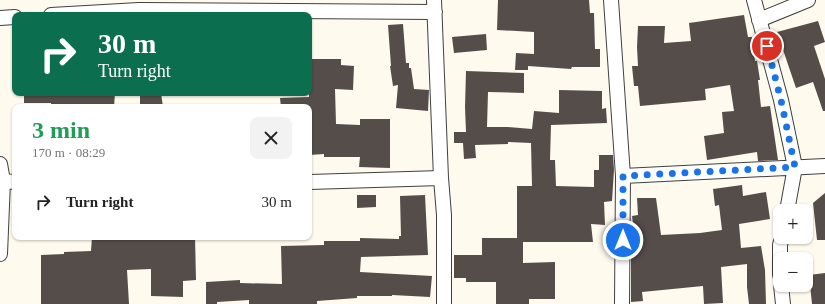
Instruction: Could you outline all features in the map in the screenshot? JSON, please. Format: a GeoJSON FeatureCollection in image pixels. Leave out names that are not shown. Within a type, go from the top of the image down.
{"type":"FeatureCollection","features":[{"type":"Feature","properties":{"kind":"street"},"geometry":{"type":"LineString","coordinates":[[611,0],[623,176],[622,304]]}},
{"type":"Feature","properties":{"kind":"street"},"geometry":{"type":"LineString","coordinates":[[754,0],[781,100],[795,167],[788,204]]}},
{"type":"Feature","properties":{"kind":"street"},"geometry":{"type":"LineString","coordinates":[[760,20],[808,0]]}},
{"type":"Feature","properties":{"kind":"street"},"geometry":{"type":"LineString","coordinates":[[104,12],[139,10],[435,6],[441,178],[444,215],[444,304]]}},
{"type":"Feature","properties":{"kind":"street"},"geometry":{"type":"LineString","coordinates":[[0,18],[12,17]]}},
{"type":"Feature","properties":{"kind":"street"},"geometry":{"type":"LineString","coordinates":[[0,164],[9,182],[1,206],[0,254]]}},
{"type":"Feature","properties":{"kind":"street"},"geometry":{"type":"LineString","coordinates":[[623,176],[825,166]]}},
{"type":"Feature","properties":{"kind":"street"},"geometry":{"type":"LineString","coordinates":[[312,182],[441,178]]}},
{"type":"Feature","properties":{"kind":"street"},"geometry":{"type":"LineString","coordinates":[[782,292],[783,304]]}},
{"type":"Feature","properties":{"kind":"building"},"geometry":{"type":"Polygon","coordinates":[[[498,0],[589,0],[590,13],[594,13],[595,49],[600,49],[600,67],[572,67],[571,69],[528,66],[528,70],[515,70],[516,53],[534,54],[534,32],[497,30],[498,0]]]}},
{"type":"Feature","properties":{"kind":"building"},"geometry":{"type":"Polygon","coordinates":[[[744,15],[748,37],[752,37],[755,61],[757,61],[760,80],[758,80],[761,107],[770,106],[778,160],[758,161],[757,152],[707,160],[704,136],[724,133],[722,112],[734,111],[730,85],[705,89],[706,100],[640,106],[638,86],[634,86],[632,66],[638,66],[638,26],[665,26],[664,43],[691,41],[689,23],[744,15]]]}},
{"type":"Feature","properties":{"kind":"building"},"geometry":{"type":"Polygon","coordinates":[[[818,21],[825,42],[814,46],[825,79],[825,111],[823,111],[813,82],[796,88],[777,32],[818,21]]]}},
{"type":"Feature","properties":{"kind":"building"},"geometry":{"type":"Polygon","coordinates":[[[403,24],[406,63],[409,63],[409,68],[411,68],[414,89],[429,90],[428,111],[396,108],[398,85],[393,86],[390,66],[388,25],[403,24]]]}},
{"type":"Feature","properties":{"kind":"building"},"geometry":{"type":"Polygon","coordinates":[[[486,34],[487,50],[454,53],[452,37],[486,34]]]}},
{"type":"Feature","properties":{"kind":"building"},"geometry":{"type":"Polygon","coordinates":[[[312,59],[341,59],[341,65],[354,66],[353,90],[335,89],[336,124],[360,125],[360,119],[390,119],[390,168],[359,167],[360,157],[324,157],[324,154],[312,155],[312,104],[281,104],[280,98],[312,96],[312,59]]]}},
{"type":"Feature","properties":{"kind":"building"},"geometry":{"type":"Polygon","coordinates":[[[466,71],[524,73],[524,93],[488,92],[487,127],[532,129],[534,111],[559,113],[559,90],[602,91],[602,109],[606,108],[607,123],[551,125],[550,160],[555,160],[556,186],[594,187],[594,170],[599,170],[599,155],[613,155],[614,170],[612,201],[604,202],[605,225],[591,224],[593,242],[523,242],[523,263],[555,262],[555,299],[529,299],[529,304],[496,304],[496,282],[466,282],[466,278],[454,278],[454,255],[482,255],[482,238],[517,238],[517,186],[532,186],[531,143],[508,142],[508,144],[475,145],[476,158],[464,159],[463,143],[454,143],[454,132],[466,132],[466,71]]]}},
{"type":"Feature","properties":{"kind":"building"},"geometry":{"type":"Polygon","coordinates":[[[24,96],[115,96],[114,104],[24,103],[24,96]]]}},
{"type":"Feature","properties":{"kind":"building"},"geometry":{"type":"Polygon","coordinates":[[[140,96],[161,96],[163,104],[140,104],[140,96]]]}},
{"type":"Feature","properties":{"kind":"building"},"geometry":{"type":"Polygon","coordinates":[[[742,185],[743,196],[766,192],[770,219],[739,224],[741,248],[761,246],[765,270],[766,304],[749,304],[747,264],[721,267],[723,303],[704,304],[703,286],[642,292],[643,301],[631,302],[631,253],[637,253],[632,216],[638,215],[637,198],[656,198],[661,235],[700,233],[722,230],[719,205],[715,206],[713,189],[742,185]]]}},
{"type":"Feature","properties":{"kind":"building"},"geometry":{"type":"Polygon","coordinates":[[[825,193],[825,240],[817,240],[813,203],[825,193]]]}},
{"type":"Feature","properties":{"kind":"building"},"geometry":{"type":"Polygon","coordinates":[[[357,195],[376,195],[376,207],[357,208],[357,195]]]}},
{"type":"Feature","properties":{"kind":"building"},"geometry":{"type":"Polygon","coordinates":[[[425,195],[428,255],[361,257],[360,272],[432,276],[430,297],[392,295],[357,296],[357,298],[317,301],[317,304],[249,304],[249,300],[206,304],[206,282],[240,280],[240,283],[282,284],[281,246],[324,245],[324,241],[360,241],[360,238],[399,239],[399,236],[401,236],[400,196],[425,195]]]}},
{"type":"Feature","properties":{"kind":"building"},"geometry":{"type":"Polygon","coordinates":[[[92,240],[195,240],[196,280],[183,281],[183,297],[151,296],[151,269],[127,270],[129,304],[41,304],[41,255],[91,251],[92,240]]]}},
{"type":"Feature","properties":{"kind":"building"},"geometry":{"type":"Polygon","coordinates":[[[825,273],[825,304],[812,304],[811,292],[813,292],[813,274],[825,273]]]}},
{"type":"Feature","properties":{"kind":"route"},"geometry":{"type":"LineString","coordinates":[[623,240],[623,176],[795,167],[781,100],[767,46]]}}]}
